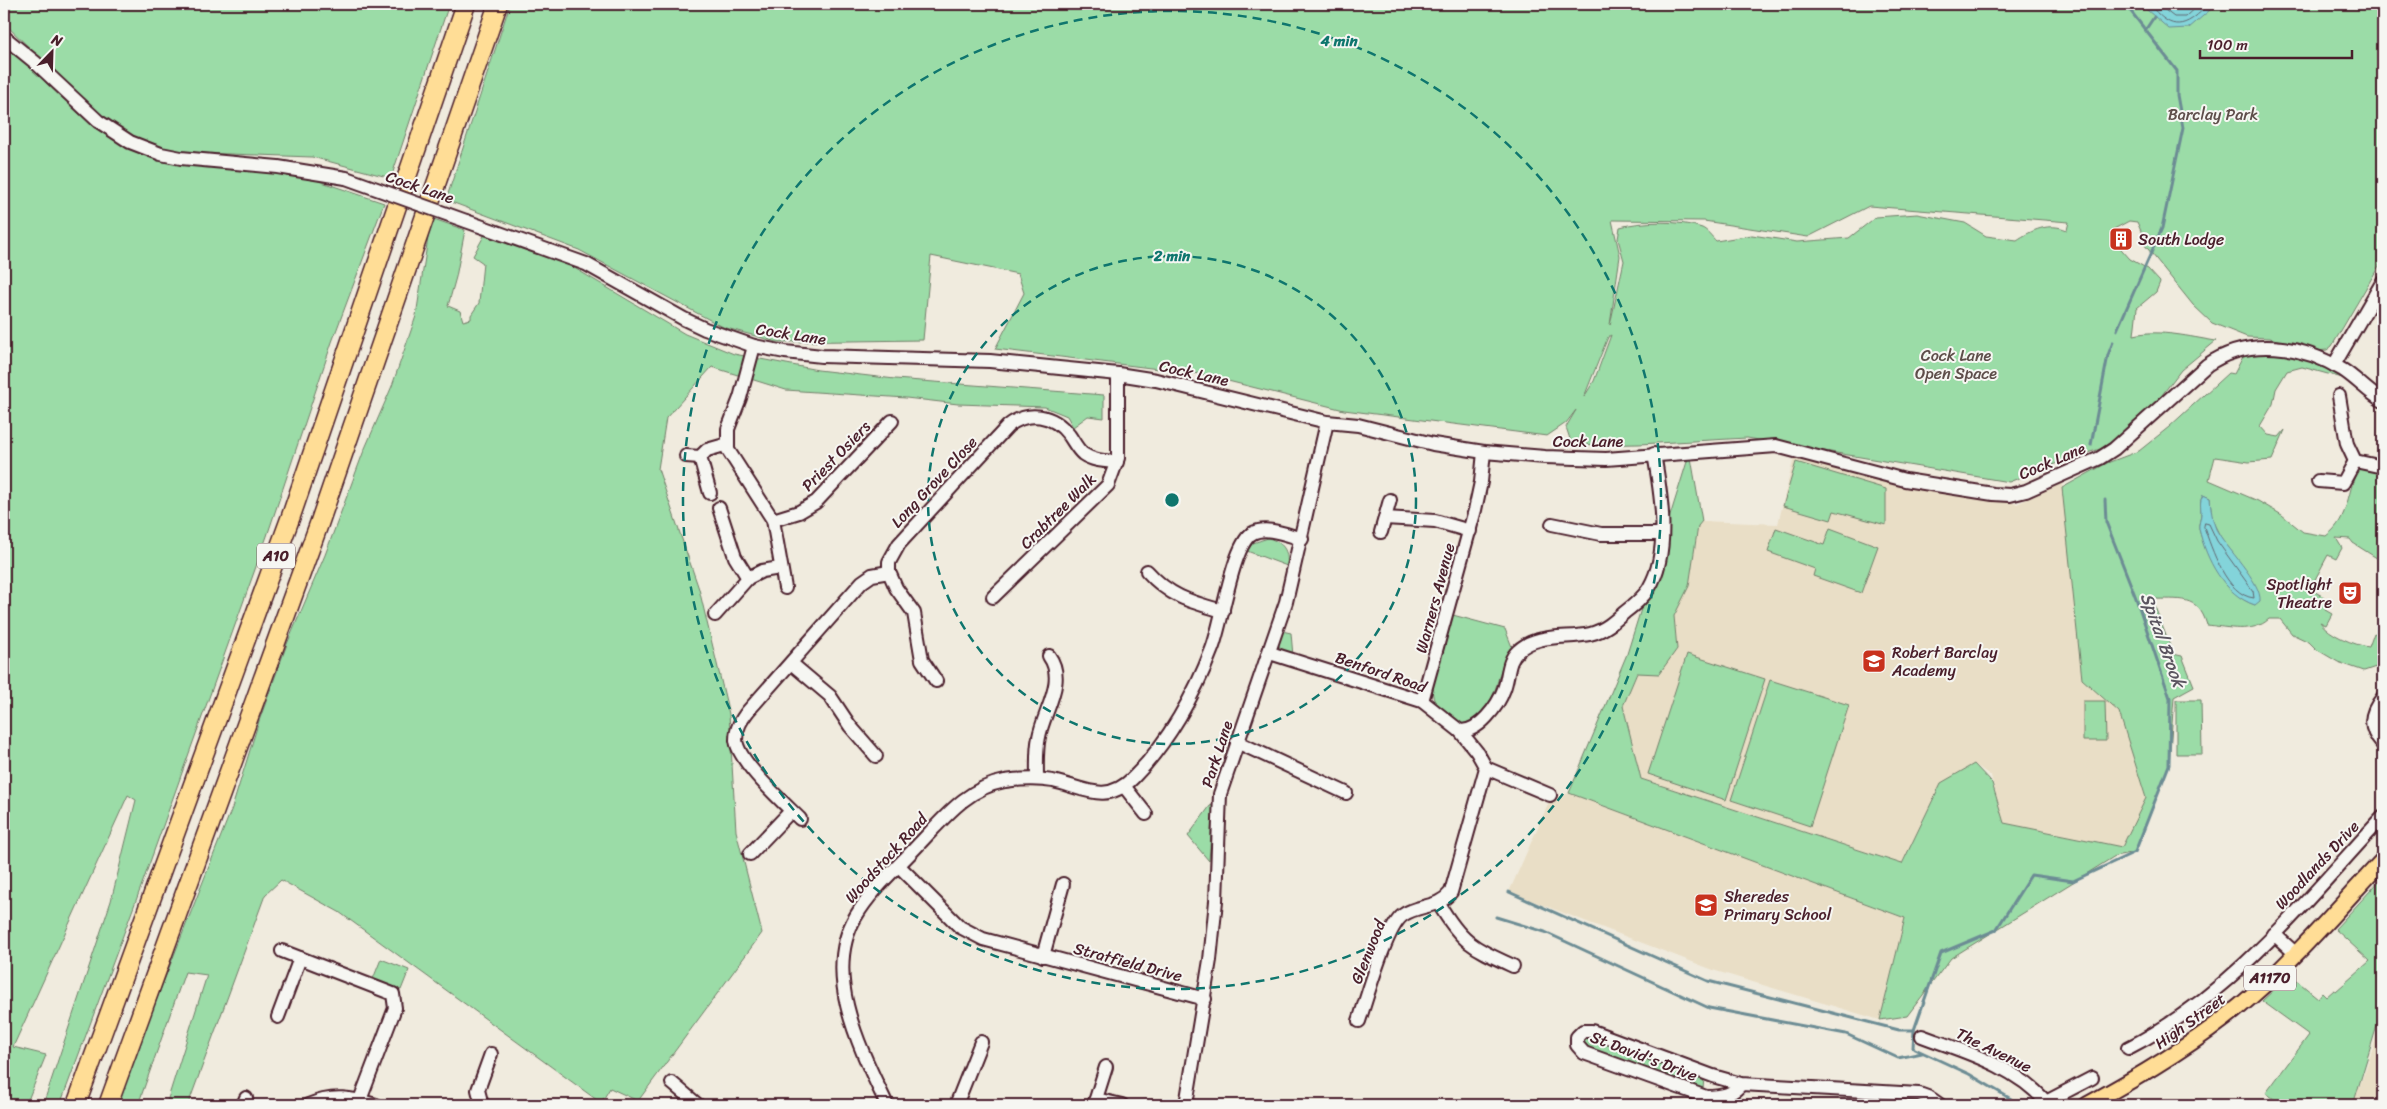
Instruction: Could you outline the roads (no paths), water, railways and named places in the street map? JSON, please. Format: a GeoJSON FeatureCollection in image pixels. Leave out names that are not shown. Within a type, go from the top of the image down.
{"type":"FeatureCollection","features":[{"type":"Feature","properties":{"kind":"highway","name":"A10"},"geometry":{"type":"LineString","coordinates":[[76,1105],[291,516],[466,4]]}},
{"type":"Feature","properties":{"kind":"highway","name":"A10"},"geometry":{"type":"LineString","coordinates":[[108,1105],[312,543],[498,4]]}},
{"type":"Feature","properties":{"kind":"main road","name":"High Street"},"geometry":{"type":"LineString","coordinates":[[2087,1105],[2164,1062],[2241,1006],[2295,953],[2383,860]]}},
{"type":"Feature","properties":{"kind":"street","name":"Cock Lane"},"geometry":{"type":"LineString","coordinates":[[4,37],[36,63],[98,121],[130,142],[161,154],[181,158],[278,167],[346,178],[586,264],[684,319],[754,346],[785,352],[822,356],[990,361],[1118,374],[1164,382],[1327,422],[1358,425],[1426,442],[1484,452],[1527,456],[1606,459],[1776,446],[1905,480],[2010,495],[2026,491],[2100,458],[2114,449],[2207,365],[2221,356],[2270,346],[2293,351],[2334,366],[2383,401]]}},
{"type":"Feature","properties":{"kind":"street"},"geometry":{"type":"LineString","coordinates":[[2334,366],[2383,281]]}},
{"type":"Feature","properties":{"kind":"street"},"geometry":{"type":"LineString","coordinates":[[754,346],[742,392],[728,429],[728,444],[731,458],[764,503],[773,520],[785,588]]}},
{"type":"Feature","properties":{"kind":"street","name":"Crabtree Walk"},"geometry":{"type":"LineString","coordinates":[[993,597],[1101,493],[1114,474],[1117,462],[1118,374]]}},
{"type":"Feature","properties":{"kind":"street"},"geometry":{"type":"LineString","coordinates":[[2340,396],[2348,444],[2355,461]]}},
{"type":"Feature","properties":{"kind":"street","name":"Long Grove Close"},"geometry":{"type":"LineString","coordinates":[[889,572],[890,562],[898,544],[1008,426],[1016,420],[1034,416],[1046,418],[1062,428],[1082,453],[1099,460],[1117,462]]}},
{"type":"Feature","properties":{"kind":"street","name":"Priest Osiers"},"geometry":{"type":"LineString","coordinates":[[773,520],[800,512],[816,502],[892,422]]}},
{"type":"Feature","properties":{"kind":"street","name":"Park Lane"},"geometry":{"type":"LineString","coordinates":[[1186,1105],[1205,999],[1216,901],[1220,794],[1286,602],[1302,539],[1327,422]]}},
{"type":"Feature","properties":{"kind":"street"},"geometry":{"type":"LineString","coordinates":[[686,456],[700,457],[707,450],[728,444]]}},
{"type":"Feature","properties":{"kind":"street","name":"Warners Avenue"},"geometry":{"type":"LineString","coordinates":[[1422,701],[1480,493],[1484,452]]}},
{"type":"Feature","properties":{"kind":"street"},"geometry":{"type":"LineString","coordinates":[[1460,731],[1474,728],[1497,703],[1504,689],[1511,660],[1523,646],[1538,640],[1582,636],[1605,628],[1644,595],[1657,568],[1661,534],[1662,497],[1654,454]]}},
{"type":"Feature","properties":{"kind":"street"},"geometry":{"type":"LineString","coordinates":[[700,457],[710,492]]}},
{"type":"Feature","properties":{"kind":"street"},"geometry":{"type":"LineString","coordinates":[[2355,461],[2383,467]]}},
{"type":"Feature","properties":{"kind":"street"},"geometry":{"type":"LineString","coordinates":[[2318,481],[2343,483],[2355,461]]}},
{"type":"Feature","properties":{"kind":"street"},"geometry":{"type":"LineString","coordinates":[[1381,532],[1390,500]]}},
{"type":"Feature","properties":{"kind":"street"},"geometry":{"type":"LineString","coordinates":[[719,508],[735,557],[748,578]]}},
{"type":"Feature","properties":{"kind":"street","name":"Warners Avenue"},"geometry":{"type":"LineString","coordinates":[[1385,518],[1429,520],[1470,531]]}},
{"type":"Feature","properties":{"kind":"street"},"geometry":{"type":"LineString","coordinates":[[1552,524],[1601,534],[1661,534]]}},
{"type":"Feature","properties":{"kind":"street","name":"Woodstock Road"},"geometry":{"type":"LineString","coordinates":[[887,1105],[844,996],[842,972],[843,946],[851,925],[865,904],[959,802],[969,795],[1003,782],[1037,779],[1103,794],[1124,786],[1143,767],[1175,723],[1203,670],[1212,648],[1238,554],[1248,537],[1254,533],[1266,530],[1302,539]]}},
{"type":"Feature","properties":{"kind":"street"},"geometry":{"type":"LineString","coordinates":[[715,615],[748,578],[757,572],[780,568]]}},
{"type":"Feature","properties":{"kind":"street"},"geometry":{"type":"LineString","coordinates":[[1147,571],[1156,582],[1178,598],[1223,611]]}},
{"type":"Feature","properties":{"kind":"street"},"geometry":{"type":"LineString","coordinates":[[750,854],[796,815],[740,753],[736,739],[739,725],[743,718],[862,582],[872,575],[889,572],[896,588],[914,612],[922,660],[936,681]]}},
{"type":"Feature","properties":{"kind":"street","name":"Benford Road"},"geometry":{"type":"LineString","coordinates":[[1270,653],[1422,701],[1460,731],[1481,757],[1486,768]]}},
{"type":"Feature","properties":{"kind":"street"},"geometry":{"type":"LineString","coordinates":[[1037,779],[1039,739],[1044,716],[1054,693],[1056,678],[1054,664],[1049,656]]}},
{"type":"Feature","properties":{"kind":"street"},"geometry":{"type":"LineString","coordinates":[[791,664],[830,696],[850,726],[876,756]]}},
{"type":"Feature","properties":{"kind":"street"},"geometry":{"type":"LineString","coordinates":[[2383,697],[2373,712],[2371,722],[2375,734],[2383,745]]}},
{"type":"Feature","properties":{"kind":"street"},"geometry":{"type":"LineString","coordinates":[[1237,742],[1346,792]]}},
{"type":"Feature","properties":{"kind":"street"},"geometry":{"type":"LineString","coordinates":[[1513,966],[1470,945],[1457,931],[1439,904],[1450,892],[1486,768],[1550,795]]}},
{"type":"Feature","properties":{"kind":"street"},"geometry":{"type":"LineString","coordinates":[[1124,786],[1146,814]]}},
{"type":"Feature","properties":{"kind":"street","name":"Woodlands Drive"},"geometry":{"type":"LineString","coordinates":[[2128,1048],[2173,1023],[2206,998],[2274,934],[2383,817]]}},
{"type":"Feature","properties":{"kind":"street","name":"Stratfield Drive"},"geometry":{"type":"LineString","coordinates":[[898,866],[954,922],[970,934],[998,945],[1205,999]]}},
{"type":"Feature","properties":{"kind":"street"},"geometry":{"type":"LineString","coordinates":[[1043,956],[1063,884]]}},
{"type":"Feature","properties":{"kind":"street","name":"Glenwood"},"geometry":{"type":"LineString","coordinates":[[1360,1021],[1388,937],[1396,922],[1409,912],[1439,904]]}},
{"type":"Feature","properties":{"kind":"street","name":"Woodlands Drive"},"geometry":{"type":"LineString","coordinates":[[2274,934],[2295,953]]}},
{"type":"Feature","properties":{"kind":"street"},"geometry":{"type":"LineString","coordinates":[[282,951],[387,991],[395,999],[394,1008],[360,1100]]}},
{"type":"Feature","properties":{"kind":"street"},"geometry":{"type":"LineString","coordinates":[[278,1017],[300,958]]}},
{"type":"Feature","properties":{"kind":"street","name":"St David's Drive"},"geometry":{"type":"LineString","coordinates":[[1741,1084],[1736,1090],[1722,1096],[1706,1097],[1584,1053],[1577,1045],[1577,1037],[1583,1031],[1592,1031],[1713,1076],[1741,1084],[1919,1094],[1930,1098],[1940,1105]]}},
{"type":"Feature","properties":{"kind":"street","name":"The Avenue"},"geometry":{"type":"LineString","coordinates":[[1922,1036],[2010,1072],[2031,1086],[2043,1104],[2092,1078]]}},
{"type":"Feature","properties":{"kind":"street"},"geometry":{"type":"LineString","coordinates":[[956,1105],[981,1042]]}},
{"type":"Feature","properties":{"kind":"street"},"geometry":{"type":"LineString","coordinates":[[482,1105],[478,1090],[491,1054]]}},
{"type":"Feature","properties":{"kind":"street"},"geometry":{"type":"LineString","coordinates":[[1106,1067],[1095,1102],[1122,1105]]}},
{"type":"Feature","properties":{"kind":"street","name":"St David's Drive"},"geometry":{"type":"LineString","coordinates":[[1706,1097],[1708,1085],[1713,1076]]}},
{"type":"Feature","properties":{"kind":"street"},"geometry":{"type":"LineString","coordinates":[[672,1083],[698,1105]]}},
{"type":"Feature","properties":{"kind":"street"},"geometry":{"type":"LineString","coordinates":[[308,1105],[327,1098],[337,1097],[360,1100],[376,1105]]}},
{"type":"Feature","properties":{"kind":"water"},"geometry":{"type":"Polygon","coordinates":[[[2140,4],[2210,4],[2210,10],[2189,28],[2169,29],[2140,4]]]}},
{"type":"Feature","properties":{"kind":"water"},"geometry":{"type":"Polygon","coordinates":[[[2203,495],[2210,498],[2216,529],[2255,584],[2260,601],[2255,605],[2234,593],[2218,574],[2206,552],[2199,529],[2203,495]]]}},
{"type":"Feature","properties":{"kind":"waterway","name":"Spital Brook"},"geometry":{"type":"LineString","coordinates":[[2117,330],[2162,228],[2183,128],[2177,95],[2177,71],[2126,5],[2122,4]]}},
{"type":"Feature","properties":{"kind":"waterway"},"geometry":{"type":"LineString","coordinates":[[2146,29],[2154,17]]}},
{"type":"Feature","properties":{"kind":"waterway","name":"Spital Brook"},"geometry":{"type":"LineString","coordinates":[[2091,445],[2108,355],[2113,342]]}},
{"type":"Feature","properties":{"kind":"waterway","name":"Spital Brook"},"geometry":{"type":"LineString","coordinates":[[2011,1099],[1969,1074],[1913,1048],[1914,1030],[1941,953],[1996,930],[2031,875],[2073,881],[2135,852],[2169,765],[2170,698],[2136,598],[2106,522],[2105,500]]}},
{"type":"Feature","properties":{"kind":"waterway"},"geometry":{"type":"LineString","coordinates":[[1509,892],[1708,981],[1899,1030],[1914,1030]]}},
{"type":"Feature","properties":{"kind":"waterway"},"geometry":{"type":"LineString","coordinates":[[1496,917],[1545,932],[1709,1008],[1846,1034],[1898,1058],[1922,1053]]}},
{"type":"Feature","properties":{"kind":"place","name":"South Lodge"},"geometry":{"type":"Point","coordinates":[2121,239]}},
{"type":"Feature","properties":{"kind":"place","name":"Spotlight Theatre"},"geometry":{"type":"Point","coordinates":[2350,593]}},
{"type":"Feature","properties":{"kind":"place","name":"Robert Barclay Academy"},"geometry":{"type":"Point","coordinates":[1874,661]}},
{"type":"Feature","properties":{"kind":"place","name":"Sheredes Primary School"},"geometry":{"type":"Point","coordinates":[1706,905]}},
{"type":"Feature","properties":{"kind":"park label","name":"Barclay Park"},"geometry":{"type":"Point","coordinates":[2213,114]}},
{"type":"Feature","properties":{"kind":"park label","name":"Cock Lane Open Space"},"geometry":{"type":"Point","coordinates":[1956,364]}}]}
